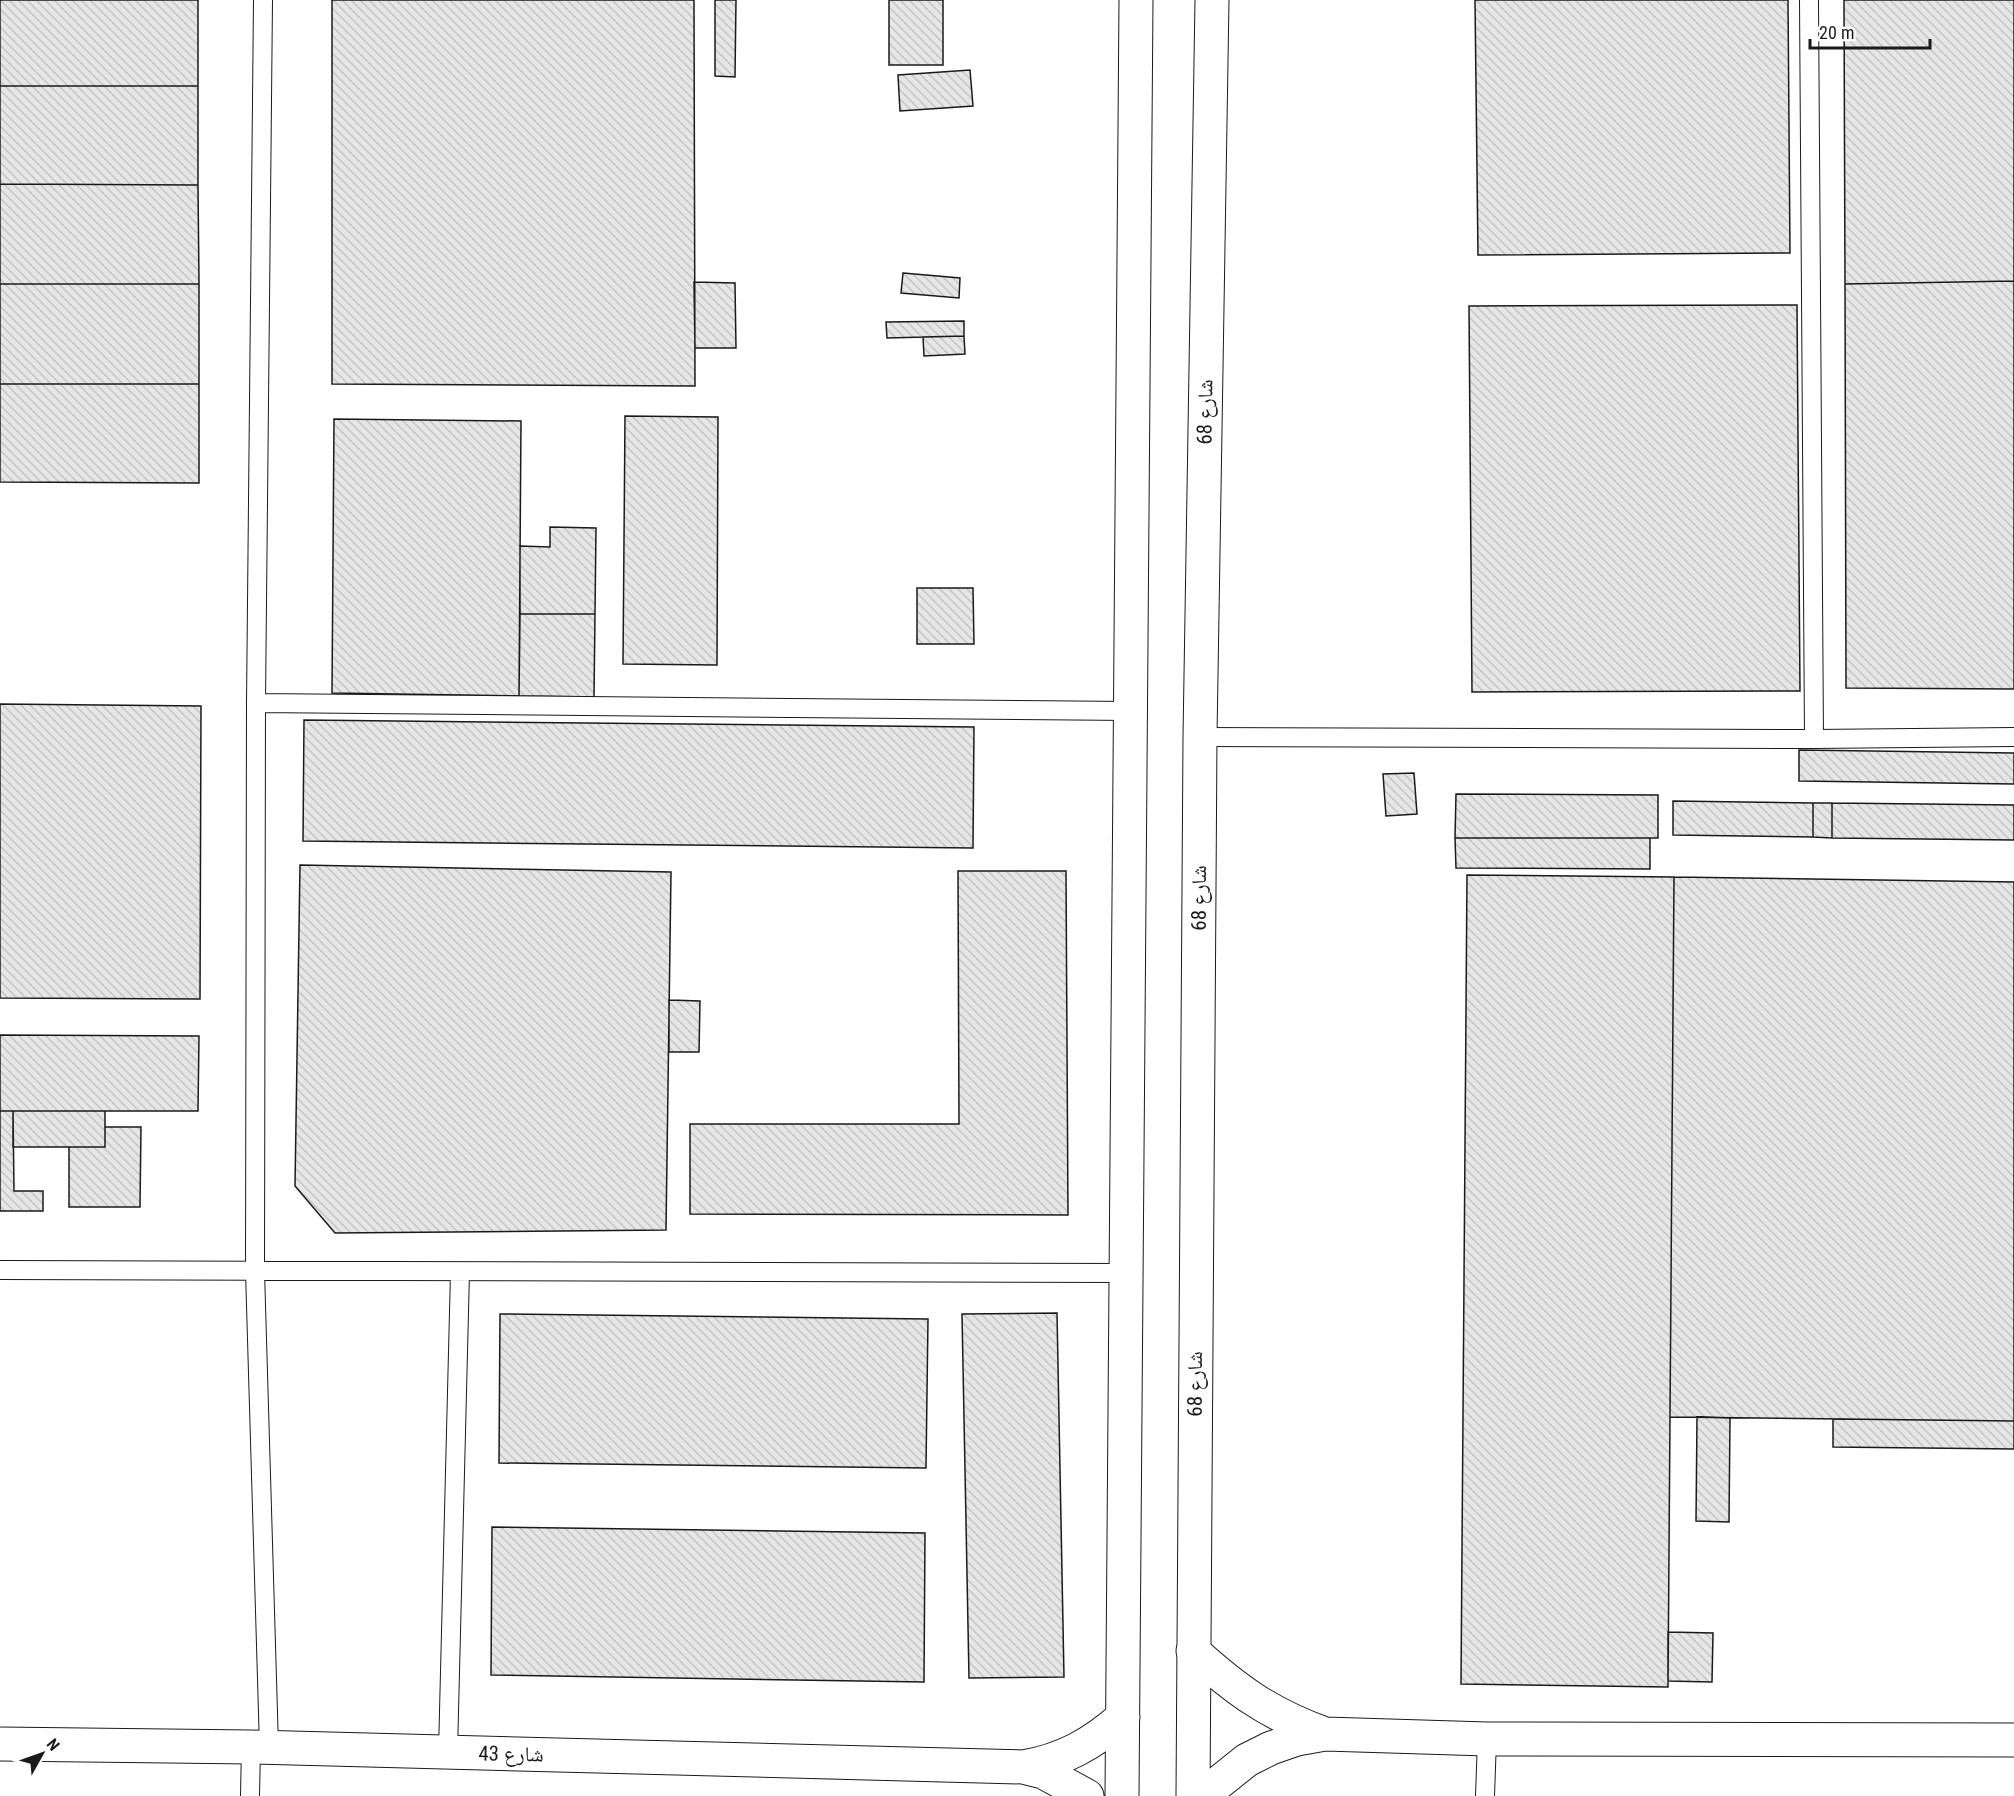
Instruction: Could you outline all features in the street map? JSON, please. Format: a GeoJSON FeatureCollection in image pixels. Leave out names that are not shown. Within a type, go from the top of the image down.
{"type":"FeatureCollection","features":[{"type":"Feature","properties":{"kind":"street"},"geometry":{"type":"LineString","coordinates":[[1122,1796],[1136,0]]}},
{"type":"Feature","properties":{"kind":"street","name":"شارع 68"},"geometry":{"type":"LineString","coordinates":[[1193,1796],[1200,737],[1212,0]]}},
{"type":"Feature","properties":{"kind":"street"},"geometry":{"type":"LineString","coordinates":[[1193,1651],[1249,1698],[1273,1713],[1325,1734]]}},
{"type":"Feature","properties":{"kind":"street","name":"شارع 43"},"geometry":{"type":"LineString","coordinates":[[0,1744],[260,1747],[1023,1767],[1043,1764],[1082,1748],[1100,1737],[1123,1717]]}},
{"type":"Feature","properties":{"kind":"street"},"geometry":{"type":"LineString","coordinates":[[1202,1796],[1247,1760],[1297,1739],[1325,1734],[1487,1738],[2014,1740]]}},
{"type":"Feature","properties":{"kind":"street","name":"شارع 43"},"geometry":{"type":"LineString","coordinates":[[1023,1767],[1043,1772],[1087,1796]]}},
{"type":"Feature","properties":{"kind":"lane"},"geometry":{"type":"LineString","coordinates":[[250,1796],[260,1747],[255,1271],[256,703],[263,0]]}},
{"type":"Feature","properties":{"kind":"lane"},"geometry":{"type":"LineString","coordinates":[[1809,0],[1814,739]]}},
{"type":"Feature","properties":{"kind":"lane"},"geometry":{"type":"LineString","coordinates":[[256,703],[1131,711]]}},
{"type":"Feature","properties":{"kind":"lane"},"geometry":{"type":"LineString","coordinates":[[1200,737],[1814,739],[2014,737]]}},
{"type":"Feature","properties":{"kind":"lane"},"geometry":{"type":"LineString","coordinates":[[0,1270],[1125,1273]]}},
{"type":"Feature","properties":{"kind":"lane"},"geometry":{"type":"LineString","coordinates":[[448,1752],[460,1272]]}},
{"type":"Feature","properties":{"kind":"lane"},"geometry":{"type":"LineString","coordinates":[[1485,1796],[1487,1738]]}},
{"type":"Feature","properties":{"kind":"building"},"geometry":{"type":"Polygon","coordinates":[[[0,0],[198,0],[198,86],[0,86],[0,0]]]}},
{"type":"Feature","properties":{"kind":"building"},"geometry":{"type":"Polygon","coordinates":[[[332,0],[694,0],[695,386],[332,384],[332,0]]]}},
{"type":"Feature","properties":{"kind":"building"},"geometry":{"type":"Polygon","coordinates":[[[715,0],[736,0],[735,77],[715,76],[715,0]]]}},
{"type":"Feature","properties":{"kind":"building"},"geometry":{"type":"Polygon","coordinates":[[[889,0],[943,0],[943,65],[889,65],[889,0]]]}},
{"type":"Feature","properties":{"kind":"building"},"geometry":{"type":"Polygon","coordinates":[[[1475,0],[1788,0],[1790,253],[1478,255],[1475,0]]]}},
{"type":"Feature","properties":{"kind":"building"},"geometry":{"type":"Polygon","coordinates":[[[1844,0],[2014,0],[2014,281],[1845,284],[1844,0]]]}},
{"type":"Feature","properties":{"kind":"building"},"geometry":{"type":"Polygon","coordinates":[[[970,70],[973,106],[900,111],[898,75],[970,70]]]}},
{"type":"Feature","properties":{"kind":"building"},"geometry":{"type":"Polygon","coordinates":[[[0,86],[198,86],[198,185],[0,184],[0,86]]]}},
{"type":"Feature","properties":{"kind":"building"},"geometry":{"type":"Polygon","coordinates":[[[0,184],[198,185],[199,284],[0,284],[0,184]]]}},
{"type":"Feature","properties":{"kind":"building"},"geometry":{"type":"Polygon","coordinates":[[[903,273],[960,278],[959,298],[901,293],[903,273]]]}},
{"type":"Feature","properties":{"kind":"building"},"geometry":{"type":"Polygon","coordinates":[[[2014,281],[2014,689],[1846,688],[1845,284],[2014,281]]]}},
{"type":"Feature","properties":{"kind":"building"},"geometry":{"type":"Polygon","coordinates":[[[694,282],[735,283],[736,348],[695,348],[694,282]]]}},
{"type":"Feature","properties":{"kind":"building"},"geometry":{"type":"Polygon","coordinates":[[[0,284],[199,284],[199,384],[0,384],[0,284]]]}},
{"type":"Feature","properties":{"kind":"building"},"geometry":{"type":"Polygon","coordinates":[[[1797,305],[1800,691],[1472,692],[1469,306],[1797,305]]]}},
{"type":"Feature","properties":{"kind":"building"},"geometry":{"type":"Polygon","coordinates":[[[964,321],[964,336],[887,338],[886,322],[964,321]]]}},
{"type":"Feature","properties":{"kind":"building"},"geometry":{"type":"Polygon","coordinates":[[[964,336],[965,354],[924,356],[923,337],[964,336]]]}},
{"type":"Feature","properties":{"kind":"building"},"geometry":{"type":"Polygon","coordinates":[[[0,384],[199,384],[199,483],[0,482],[0,384]]]}},
{"type":"Feature","properties":{"kind":"building"},"geometry":{"type":"Polygon","coordinates":[[[625,416],[718,417],[717,665],[623,664],[625,416]]]}},
{"type":"Feature","properties":{"kind":"building"},"geometry":{"type":"Polygon","coordinates":[[[334,419],[521,421],[519,696],[332,693],[334,419]]]}},
{"type":"Feature","properties":{"kind":"building"},"geometry":{"type":"Polygon","coordinates":[[[550,527],[596,528],[595,614],[520,614],[520,546],[550,547],[550,527]]]}},
{"type":"Feature","properties":{"kind":"building"},"geometry":{"type":"Polygon","coordinates":[[[917,588],[973,588],[974,644],[917,644],[917,588]]]}},
{"type":"Feature","properties":{"kind":"building"},"geometry":{"type":"Polygon","coordinates":[[[520,614],[595,614],[594,697],[519,696],[520,614]]]}},
{"type":"Feature","properties":{"kind":"building"},"geometry":{"type":"Polygon","coordinates":[[[0,704],[201,706],[200,999],[0,998],[0,704]]]}},
{"type":"Feature","properties":{"kind":"building"},"geometry":{"type":"Polygon","coordinates":[[[304,720],[974,727],[973,848],[303,841],[304,720]]]}},
{"type":"Feature","properties":{"kind":"building"},"geometry":{"type":"Polygon","coordinates":[[[1799,750],[2014,753],[2014,784],[1799,781],[1799,750]]]}},
{"type":"Feature","properties":{"kind":"building"},"geometry":{"type":"Polygon","coordinates":[[[1414,773],[1417,814],[1386,816],[1383,774],[1414,773]]]}},
{"type":"Feature","properties":{"kind":"building"},"geometry":{"type":"Polygon","coordinates":[[[1456,794],[1658,795],[1658,838],[1455,838],[1456,794]]]}},
{"type":"Feature","properties":{"kind":"building"},"geometry":{"type":"Polygon","coordinates":[[[1673,801],[1813,803],[1813,837],[1673,835],[1673,801]]]}},
{"type":"Feature","properties":{"kind":"building"},"geometry":{"type":"Polygon","coordinates":[[[1813,803],[1832,803],[1832,838],[1813,837],[1813,803]]]}},
{"type":"Feature","properties":{"kind":"building"},"geometry":{"type":"Polygon","coordinates":[[[1832,803],[2014,805],[2014,840],[1832,838],[1832,803]]]}},
{"type":"Feature","properties":{"kind":"building"},"geometry":{"type":"Polygon","coordinates":[[[1455,838],[1650,838],[1650,869],[1456,868],[1455,838]]]}},
{"type":"Feature","properties":{"kind":"building"},"geometry":{"type":"Polygon","coordinates":[[[300,865],[671,872],[666,1230],[335,1233],[295,1186],[300,865]]]}},
{"type":"Feature","properties":{"kind":"building"},"geometry":{"type":"Polygon","coordinates":[[[958,871],[1066,871],[1068,1215],[690,1214],[690,1124],[959,1124],[958,871]]]}},
{"type":"Feature","properties":{"kind":"building"},"geometry":{"type":"Polygon","coordinates":[[[1467,875],[1674,877],[1668,1687],[1461,1684],[1467,875]]]}},
{"type":"Feature","properties":{"kind":"building"},"geometry":{"type":"Polygon","coordinates":[[[1674,877],[2014,882],[2014,1421],[1670,1417],[1674,877]]]}},
{"type":"Feature","properties":{"kind":"building"},"geometry":{"type":"Polygon","coordinates":[[[669,1000],[700,1001],[699,1052],[669,1052],[669,1000]]]}},
{"type":"Feature","properties":{"kind":"building"},"geometry":{"type":"Polygon","coordinates":[[[0,1035],[199,1036],[198,1111],[0,1111],[0,1035]]]}},
{"type":"Feature","properties":{"kind":"building"},"geometry":{"type":"Polygon","coordinates":[[[0,1111],[13,1111],[14,1191],[43,1191],[43,1211],[0,1211],[0,1111]]]}},
{"type":"Feature","properties":{"kind":"building"},"geometry":{"type":"Polygon","coordinates":[[[13,1111],[105,1111],[105,1147],[13,1147],[13,1111]]]}},
{"type":"Feature","properties":{"kind":"building"},"geometry":{"type":"Polygon","coordinates":[[[105,1127],[141,1127],[140,1207],[69,1207],[69,1147],[105,1147],[105,1127]]]}},
{"type":"Feature","properties":{"kind":"building"},"geometry":{"type":"Polygon","coordinates":[[[1057,1313],[1064,1677],[969,1678],[962,1314],[1057,1313]]]}},
{"type":"Feature","properties":{"kind":"building"},"geometry":{"type":"Polygon","coordinates":[[[500,1314],[928,1319],[926,1468],[499,1463],[500,1314]]]}},
{"type":"Feature","properties":{"kind":"building"},"geometry":{"type":"Polygon","coordinates":[[[1697,1417],[1730,1418],[1729,1522],[1696,1521],[1697,1417]]]}},
{"type":"Feature","properties":{"kind":"building"},"geometry":{"type":"Polygon","coordinates":[[[1833,1419],[2014,1421],[2014,1449],[1833,1447],[1833,1419]]]}},
{"type":"Feature","properties":{"kind":"building"},"geometry":{"type":"Polygon","coordinates":[[[492,1527],[925,1533],[924,1682],[491,1675],[492,1527]]]}},
{"type":"Feature","properties":{"kind":"building"},"geometry":{"type":"Polygon","coordinates":[[[1668,1632],[1713,1633],[1712,1682],[1668,1681],[1668,1632]]]}}]}
